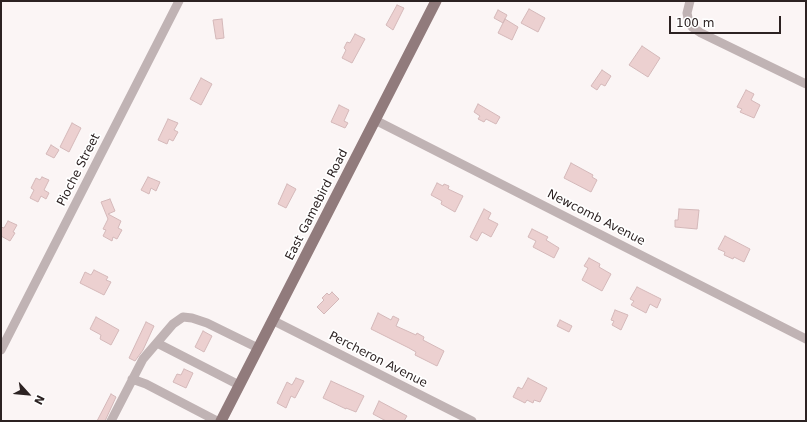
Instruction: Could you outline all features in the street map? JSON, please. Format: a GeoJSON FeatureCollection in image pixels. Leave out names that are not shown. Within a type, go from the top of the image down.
{"type":"FeatureCollection","features":[{"type":"Feature","properties":{"kind":"main road","name":"East Gamebird Road"},"geometry":{"type":"LineString","coordinates":[[221,421],[436,1]]}},
{"type":"Feature","properties":{"kind":"street","name":"Pioche Street"},"geometry":{"type":"LineString","coordinates":[[1,350],[179,1]]}},
{"type":"Feature","properties":{"kind":"street"},"geometry":{"type":"LineString","coordinates":[[690,1],[687,13],[692,27],[701,33],[806,84]]}},
{"type":"Feature","properties":{"kind":"street","name":"Newcomb Avenue"},"geometry":{"type":"LineString","coordinates":[[375,120],[806,339]]}},
{"type":"Feature","properties":{"kind":"street"},"geometry":{"type":"LineString","coordinates":[[111,421],[143,359],[173,324],[183,317],[192,318],[207,323],[258,348]]}},
{"type":"Feature","properties":{"kind":"street","name":"Percheron Avenue"},"geometry":{"type":"LineString","coordinates":[[272,320],[472,421]]}},
{"type":"Feature","properties":{"kind":"street"},"geometry":{"type":"LineString","coordinates":[[157,343],[239,385]]}},
{"type":"Feature","properties":{"kind":"street"},"geometry":{"type":"LineString","coordinates":[[132,380],[146,384],[217,421]]}},
{"type":"Feature","properties":{"kind":"building"},"geometry":{"type":"Polygon","coordinates":[[[397,5],[404,8],[393,30],[386,25],[397,5]]]}},
{"type":"Feature","properties":{"kind":"building"},"geometry":{"type":"Polygon","coordinates":[[[529,9],[545,18],[538,32],[521,23],[529,9]]]}},
{"type":"Feature","properties":{"kind":"building"},"geometry":{"type":"Polygon","coordinates":[[[498,10],[507,15],[503,23],[494,18],[498,10]]]}},
{"type":"Feature","properties":{"kind":"building"},"geometry":{"type":"Polygon","coordinates":[[[222,19],[224,38],[216,39],[213,20],[222,19]]]}},
{"type":"Feature","properties":{"kind":"building"},"geometry":{"type":"Polygon","coordinates":[[[505,19],[518,27],[512,40],[498,33],[505,19]]]}},
{"type":"Feature","properties":{"kind":"building"},"geometry":{"type":"Polygon","coordinates":[[[355,34],[365,39],[352,63],[342,58],[346,50],[344,48],[347,42],[350,43],[355,34]]]}},
{"type":"Feature","properties":{"kind":"building"},"geometry":{"type":"Polygon","coordinates":[[[642,46],[660,58],[648,77],[629,65],[642,46]]]}},
{"type":"Feature","properties":{"kind":"building"},"geometry":{"type":"Polygon","coordinates":[[[602,70],[611,76],[605,86],[601,84],[597,90],[591,86],[602,70]]]}},
{"type":"Feature","properties":{"kind":"building"},"geometry":{"type":"Polygon","coordinates":[[[201,78],[212,84],[201,105],[190,99],[201,78]]]}},
{"type":"Feature","properties":{"kind":"building"},"geometry":{"type":"Polygon","coordinates":[[[746,90],[754,94],[751,100],[760,105],[754,118],[740,112],[742,109],[737,107],[746,90]]]}},
{"type":"Feature","properties":{"kind":"building"},"geometry":{"type":"Polygon","coordinates":[[[478,104],[500,117],[496,124],[486,119],[484,122],[478,119],[480,116],[474,112],[478,104]]]}},
{"type":"Feature","properties":{"kind":"building"},"geometry":{"type":"Polygon","coordinates":[[[339,105],[349,110],[344,121],[348,123],[345,128],[331,122],[339,105]]]}},
{"type":"Feature","properties":{"kind":"building"},"geometry":{"type":"Polygon","coordinates":[[[168,119],[178,123],[174,130],[178,132],[173,141],[169,139],[167,144],[158,140],[168,119]]]}},
{"type":"Feature","properties":{"kind":"building"},"geometry":{"type":"Polygon","coordinates":[[[72,123],[81,128],[69,152],[60,147],[72,123]]]}},
{"type":"Feature","properties":{"kind":"building"},"geometry":{"type":"Polygon","coordinates":[[[51,145],[59,150],[54,158],[46,154],[51,145]]]}},
{"type":"Feature","properties":{"kind":"building"},"geometry":{"type":"Polygon","coordinates":[[[571,163],[593,175],[592,177],[597,180],[591,192],[564,178],[571,163]]]}},
{"type":"Feature","properties":{"kind":"building"},"geometry":{"type":"Polygon","coordinates":[[[42,177],[49,180],[44,190],[49,193],[46,199],[41,196],[38,202],[30,198],[34,190],[31,188],[36,178],[40,180],[42,177]]]}},
{"type":"Feature","properties":{"kind":"building"},"geometry":{"type":"Polygon","coordinates":[[[148,177],[160,182],[156,191],[151,188],[149,194],[141,190],[148,177]]]}},
{"type":"Feature","properties":{"kind":"building"},"geometry":{"type":"Polygon","coordinates":[[[437,183],[443,186],[444,184],[449,186],[448,189],[463,196],[455,212],[441,204],[442,201],[431,195],[437,183]]]}},
{"type":"Feature","properties":{"kind":"building"},"geometry":{"type":"Polygon","coordinates":[[[287,184],[296,189],[286,208],[278,204],[287,184]]]}},
{"type":"Feature","properties":{"kind":"building"},"geometry":{"type":"Polygon","coordinates":[[[110,199],[115,211],[108,214],[121,221],[118,228],[122,230],[117,239],[113,237],[112,241],[103,236],[106,230],[103,229],[108,219],[101,202],[110,199]]]}},
{"type":"Feature","properties":{"kind":"building"},"geometry":{"type":"Polygon","coordinates":[[[484,209],[491,213],[488,219],[498,224],[491,237],[482,232],[477,241],[470,237],[484,209]]]}},
{"type":"Feature","properties":{"kind":"building"},"geometry":{"type":"Polygon","coordinates":[[[679,209],[699,210],[697,229],[675,227],[675,220],[678,220],[679,209]]]}},
{"type":"Feature","properties":{"kind":"building"},"geometry":{"type":"Polygon","coordinates":[[[8,221],[17,225],[13,232],[15,233],[10,241],[1,236],[1,227],[4,228],[8,221]]]}},
{"type":"Feature","properties":{"kind":"building"},"geometry":{"type":"Polygon","coordinates":[[[532,229],[548,237],[546,240],[559,248],[554,258],[533,247],[536,241],[528,237],[532,229]]]}},
{"type":"Feature","properties":{"kind":"building"},"geometry":{"type":"Polygon","coordinates":[[[725,236],[750,249],[744,262],[734,257],[733,259],[724,255],[725,252],[718,249],[725,236]]]}},
{"type":"Feature","properties":{"kind":"building"},"geometry":{"type":"Polygon","coordinates":[[[589,258],[600,264],[599,267],[611,274],[602,291],[582,280],[588,268],[584,266],[589,258]]]}},
{"type":"Feature","properties":{"kind":"building"},"geometry":{"type":"Polygon","coordinates":[[[94,270],[108,277],[106,280],[111,282],[104,295],[80,283],[85,272],[91,275],[94,270]]]}},
{"type":"Feature","properties":{"kind":"building"},"geometry":{"type":"Polygon","coordinates":[[[637,287],[661,299],[657,308],[650,304],[646,313],[631,305],[634,301],[630,299],[637,287]]]}},
{"type":"Feature","properties":{"kind":"building"},"geometry":{"type":"Polygon","coordinates":[[[332,292],[339,299],[324,314],[317,307],[324,300],[322,298],[327,293],[329,295],[332,292]]]}},
{"type":"Feature","properties":{"kind":"building"},"geometry":{"type":"Polygon","coordinates":[[[615,310],[628,315],[621,330],[612,325],[614,321],[611,320],[615,310]]]}},
{"type":"Feature","properties":{"kind":"building"},"geometry":{"type":"Polygon","coordinates":[[[378,313],[391,320],[393,316],[399,319],[396,326],[416,335],[417,333],[424,337],[423,340],[444,351],[437,366],[415,355],[416,352],[409,348],[371,329],[378,313]]]}},
{"type":"Feature","properties":{"kind":"building"},"geometry":{"type":"Polygon","coordinates":[[[96,317],[119,330],[111,345],[100,339],[101,335],[90,329],[96,317]]]}},
{"type":"Feature","properties":{"kind":"building"},"geometry":{"type":"Polygon","coordinates":[[[560,320],[572,326],[569,332],[557,326],[560,320]]]}},
{"type":"Feature","properties":{"kind":"building"},"geometry":{"type":"Polygon","coordinates":[[[146,322],[154,326],[143,350],[135,361],[129,358],[146,322]]]}},
{"type":"Feature","properties":{"kind":"building"},"geometry":{"type":"Polygon","coordinates":[[[203,331],[212,336],[204,352],[195,347],[203,331]]]}},
{"type":"Feature","properties":{"kind":"building"},"geometry":{"type":"Polygon","coordinates":[[[184,369],[193,373],[186,388],[173,382],[177,374],[181,375],[184,369]]]}},
{"type":"Feature","properties":{"kind":"building"},"geometry":{"type":"Polygon","coordinates":[[[296,378],[304,381],[295,398],[291,396],[286,408],[277,403],[287,382],[292,385],[296,378]]]}},
{"type":"Feature","properties":{"kind":"building"},"geometry":{"type":"Polygon","coordinates":[[[528,378],[547,388],[540,402],[534,400],[533,403],[527,400],[525,403],[513,397],[518,387],[522,389],[528,378]]]}},
{"type":"Feature","properties":{"kind":"building"},"geometry":{"type":"Polygon","coordinates":[[[331,381],[364,396],[356,412],[323,398],[331,381]]]}},
{"type":"Feature","properties":{"kind":"building"},"geometry":{"type":"Polygon","coordinates":[[[111,394],[116,397],[105,421],[97,421],[111,394]]]}},
{"type":"Feature","properties":{"kind":"building"},"geometry":{"type":"Polygon","coordinates":[[[379,401],[407,416],[404,421],[386,421],[373,414],[379,401]]]}}]}
